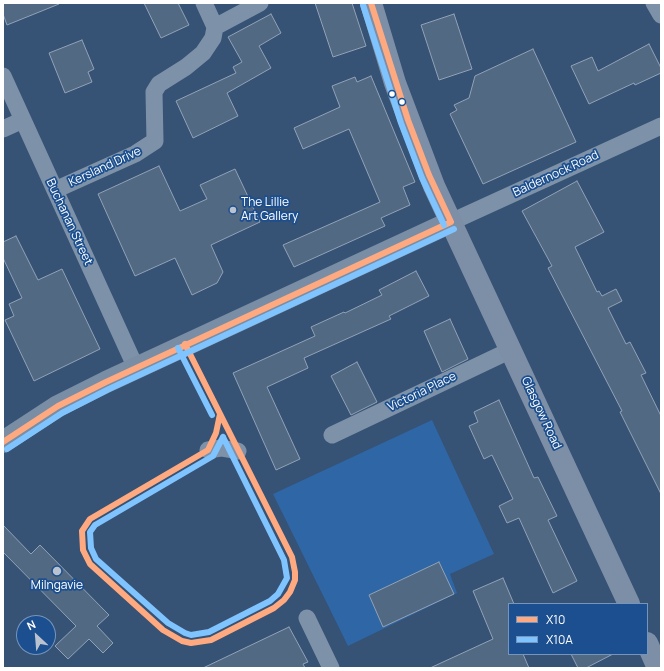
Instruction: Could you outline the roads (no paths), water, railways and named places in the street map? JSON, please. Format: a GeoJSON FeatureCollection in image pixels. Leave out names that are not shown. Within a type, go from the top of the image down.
{"type":"FeatureCollection","features":[{"type":"Feature","properties":{"kind":"main road","name":"Glasgow Road"},"geometry":{"type":"LineString","coordinates":[[371,3],[408,120],[432,180],[629,603]]}},
{"type":"Feature","properties":{"kind":"main road"},"geometry":{"type":"LineString","coordinates":[[3,442],[58,406],[106,382],[451,222]]}},
{"type":"Feature","properties":{"kind":"main road"},"geometry":{"type":"LineString","coordinates":[[648,645],[658,668]]}},
{"type":"Feature","properties":{"kind":"street"},"geometry":{"type":"LineString","coordinates":[[204,3],[215,27],[260,3]]}},
{"type":"Feature","properties":{"kind":"street"},"geometry":{"type":"LineString","coordinates":[[654,3],[661,15]]}},
{"type":"Feature","properties":{"kind":"street","name":"Kersland Drive"},"geometry":{"type":"LineString","coordinates":[[55,190],[135,154],[155,141],[154,92],[159,84],[186,67],[203,52],[213,38],[215,27]]}},
{"type":"Feature","properties":{"kind":"street","name":"Buchanan Street"},"geometry":{"type":"LineString","coordinates":[[3,76],[136,368]]}},
{"type":"Feature","properties":{"kind":"street"},"geometry":{"type":"LineString","coordinates":[[3,129],[23,120]]}},
{"type":"Feature","properties":{"kind":"street","name":"Baldernock Road"},"geometry":{"type":"LineString","coordinates":[[451,222],[661,126]]}},
{"type":"Feature","properties":{"kind":"street","name":"Victoria Place"},"geometry":{"type":"LineString","coordinates":[[332,435],[512,350]]}},
{"type":"Feature","properties":{"kind":"street"},"geometry":{"type":"LineString","coordinates":[[208,450],[221,448],[238,452]]}},
{"type":"Feature","properties":{"kind":"street"},"geometry":{"type":"LineString","coordinates":[[308,618],[331,668]]}},
{"type":"Feature","properties":{"kind":"place","name":"The Lillie Art Gallery"},"geometry":{"type":"Point","coordinates":[233,210]}},
{"type":"Feature","properties":{"kind":"place","name":"Milngavie"},"geometry":{"type":"Point","coordinates":[57,571]}}]}
